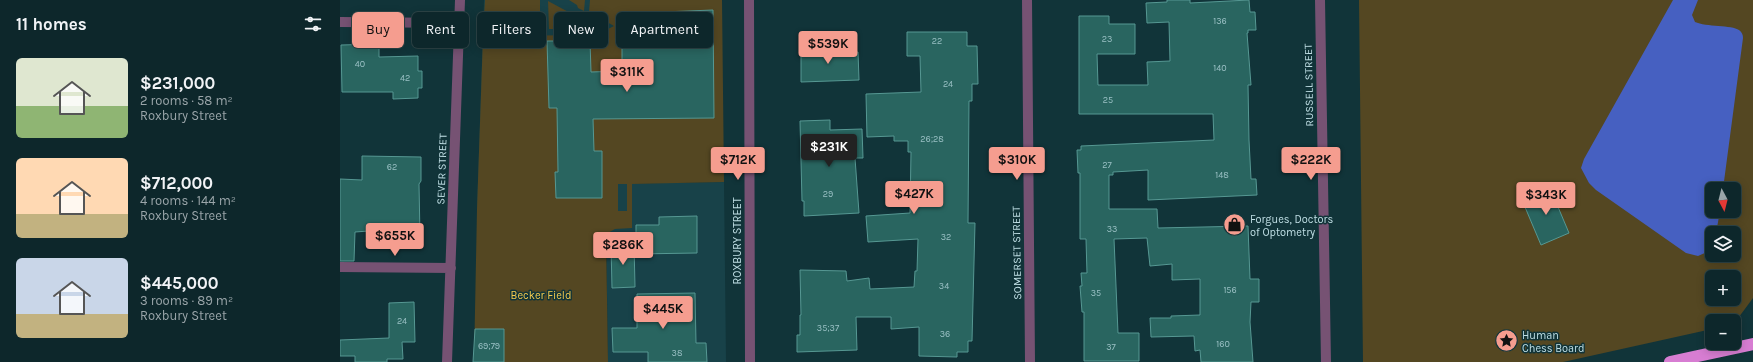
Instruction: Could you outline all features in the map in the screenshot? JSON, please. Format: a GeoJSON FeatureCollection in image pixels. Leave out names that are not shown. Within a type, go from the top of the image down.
{"type":"FeatureCollection","features":[{"type":"Feature","properties":{"kind":"highway"},"geometry":{"type":"LineString","coordinates":[[1670,362],[1753,344]]}},
{"type":"Feature","properties":{"kind":"street","name":"SEVER STREET"},"geometry":{"type":"LineString","coordinates":[[460,0],[460,12]]}},
{"type":"Feature","properties":{"kind":"street","name":"ROXBURY STREET"},"geometry":{"type":"LineString","coordinates":[[749,0],[750,362]]}},
{"type":"Feature","properties":{"kind":"street","name":"SOMERSET STREET"},"geometry":{"type":"LineString","coordinates":[[1027,0],[1030,362]]}},
{"type":"Feature","properties":{"kind":"street","name":"RUSSELL STREET"},"geometry":{"type":"LineString","coordinates":[[1320,0],[1326,362]]}},
{"type":"Feature","properties":{"kind":"street"},"geometry":{"type":"LineString","coordinates":[[340,22],[412,23]]}},
{"type":"Feature","properties":{"kind":"street","name":"SEVER STREET"},"geometry":{"type":"LineString","coordinates":[[447,362],[459,48]]}},
{"type":"Feature","properties":{"kind":"street"},"geometry":{"type":"LineString","coordinates":[[340,267],[451,268]]}},
{"type":"Feature","properties":{"kind":"shaded area"},"geometry":{"type":"Polygon","coordinates":[[[484,0],[722,0],[713,14],[713,12],[616,12],[616,48],[692,48],[606,184],[724,182],[726,362],[608,362],[606,223],[477,209],[482,48],[546,48],[546,12],[484,12],[484,0]]]}},
{"type":"Feature","properties":{"kind":"green space"},"geometry":{"type":"Polygon","coordinates":[[[485,0],[540,0],[540,12],[484,12],[485,0]]]}},
{"type":"Feature","properties":{"kind":"green space"},"geometry":{"type":"Polygon","coordinates":[[[569,0],[585,0],[584,11],[578,8],[577,5],[569,0]]]}},
{"type":"Feature","properties":{"kind":"green space","name":"Becker Field"},"geometry":{"type":"Polygon","coordinates":[[[590,0],[722,0],[724,182],[632,184],[632,228],[615,229],[606,234],[608,362],[474,362],[483,48],[546,48],[546,35],[554,35],[554,48],[608,48],[608,29],[614,26],[608,23],[608,12],[589,12],[590,0]],[[618,184],[618,211],[627,211],[627,184],[618,184]]]}},
{"type":"Feature","properties":{"kind":"green space"},"geometry":{"type":"Polygon","coordinates":[[[1359,0],[1753,0],[1753,298],[1741,314],[1705,314],[1705,331],[1563,362],[1363,362],[1359,0]]]}},
{"type":"Feature","properties":{"kind":"green space"},"geometry":{"type":"Polygon","coordinates":[[[548,1],[568,12],[554,12],[554,29],[549,29],[548,1]]]}},
{"type":"Feature","properties":{"kind":"water"},"geometry":{"type":"Polygon","coordinates":[[[1673,0],[1698,0],[1692,15],[1695,22],[1706,25],[1736,28],[1741,32],[1743,37],[1724,182],[1705,182],[1705,218],[1719,218],[1717,226],[1705,226],[1705,253],[1698,256],[1686,253],[1596,190],[1589,183],[1581,168],[1584,159],[1673,0]]]}},
{"type":"Feature","properties":{"kind":"building"},"geometry":{"type":"Polygon","coordinates":[[[1167,0],[1190,0],[1190,3],[1249,0],[1250,12],[1255,12],[1256,30],[1248,30],[1247,33],[1251,85],[1248,85],[1251,179],[1256,179],[1257,195],[1148,200],[1148,170],[1113,172],[1113,175],[1109,175],[1109,209],[1157,209],[1158,228],[1248,226],[1250,279],[1259,279],[1259,302],[1251,302],[1250,322],[1253,362],[1201,362],[1200,350],[1195,351],[1194,336],[1151,337],[1150,318],[1171,318],[1171,316],[1200,315],[1200,279],[1172,280],[1172,264],[1150,266],[1147,238],[1114,239],[1118,333],[1139,333],[1139,361],[1084,361],[1084,312],[1082,312],[1080,286],[1082,286],[1081,273],[1087,273],[1086,239],[1080,239],[1080,173],[1078,173],[1077,150],[1081,150],[1081,146],[1214,140],[1213,114],[1079,114],[1079,16],[1109,16],[1109,24],[1135,24],[1135,54],[1097,54],[1098,85],[1148,85],[1147,62],[1170,61],[1169,22],[1147,23],[1146,3],[1167,2],[1167,0]]]}},
{"type":"Feature","properties":{"kind":"building"},"geometry":{"type":"Polygon","coordinates":[[[713,10],[714,118],[593,119],[594,151],[602,151],[602,198],[556,198],[555,172],[558,172],[557,108],[549,108],[547,41],[554,41],[554,48],[590,48],[591,72],[622,71],[622,48],[713,48],[713,12],[663,12],[713,10]]]}},
{"type":"Feature","properties":{"kind":"building"},"geometry":{"type":"Polygon","coordinates":[[[907,32],[967,32],[967,46],[977,46],[978,84],[972,84],[972,101],[969,101],[968,223],[975,223],[972,341],[968,341],[968,352],[957,352],[957,357],[919,356],[919,327],[891,329],[891,317],[856,317],[857,350],[797,352],[797,335],[800,335],[801,315],[800,270],[846,271],[847,281],[869,278],[870,289],[914,287],[915,271],[917,271],[918,239],[868,242],[866,216],[910,213],[911,152],[908,152],[908,141],[894,141],[894,136],[867,137],[866,94],[921,92],[920,56],[907,56],[907,32]]]}},
{"type":"Feature","properties":{"kind":"building"},"geometry":{"type":"Polygon","coordinates":[[[341,45],[352,45],[352,48],[379,48],[379,57],[418,56],[418,71],[422,71],[422,88],[418,88],[418,98],[393,99],[393,92],[342,92],[341,45]]]}},
{"type":"Feature","properties":{"kind":"building"},"geometry":{"type":"Polygon","coordinates":[[[801,45],[821,45],[821,53],[858,52],[859,80],[801,82],[801,45]]]}},
{"type":"Feature","properties":{"kind":"building"},"geometry":{"type":"Polygon","coordinates":[[[830,120],[830,130],[862,129],[863,158],[855,158],[859,213],[804,216],[804,201],[802,201],[800,121],[830,120]]]}},
{"type":"Feature","properties":{"kind":"building"},"geometry":{"type":"Polygon","coordinates":[[[362,156],[421,157],[421,181],[419,184],[420,237],[408,227],[369,227],[369,231],[355,232],[354,261],[340,261],[340,179],[362,180],[362,156]]]}},
{"type":"Feature","properties":{"kind":"building"},"geometry":{"type":"Polygon","coordinates":[[[1550,188],[1569,233],[1541,245],[1522,200],[1550,188]]]}},
{"type":"Feature","properties":{"kind":"building"},"geometry":{"type":"Polygon","coordinates":[[[697,216],[697,253],[636,254],[636,225],[659,225],[659,217],[697,216]]]}},
{"type":"Feature","properties":{"kind":"building"},"geometry":{"type":"Polygon","coordinates":[[[634,244],[635,287],[612,288],[611,245],[634,244]]]}},
{"type":"Feature","properties":{"kind":"building"},"geometry":{"type":"Polygon","coordinates":[[[695,293],[696,343],[706,343],[707,362],[648,362],[648,352],[613,352],[612,328],[637,328],[637,294],[695,293]]]}},
{"type":"Feature","properties":{"kind":"building"},"geometry":{"type":"Polygon","coordinates":[[[414,302],[415,342],[402,342],[403,359],[387,359],[387,362],[355,362],[355,356],[340,356],[340,340],[389,338],[389,303],[414,302]]]}},
{"type":"Feature","properties":{"kind":"building"},"geometry":{"type":"Polygon","coordinates":[[[475,329],[504,329],[504,362],[473,362],[475,329]]]}},
{"type":"Feature","properties":{"kind":"place","name":"Forgues, Doctors of Optometry"},"geometry":{"type":"Point","coordinates":[1234,225]}},
{"type":"Feature","properties":{"kind":"place","name":"Human Chess Board"},"geometry":{"type":"Point","coordinates":[1506,341]}}]}
